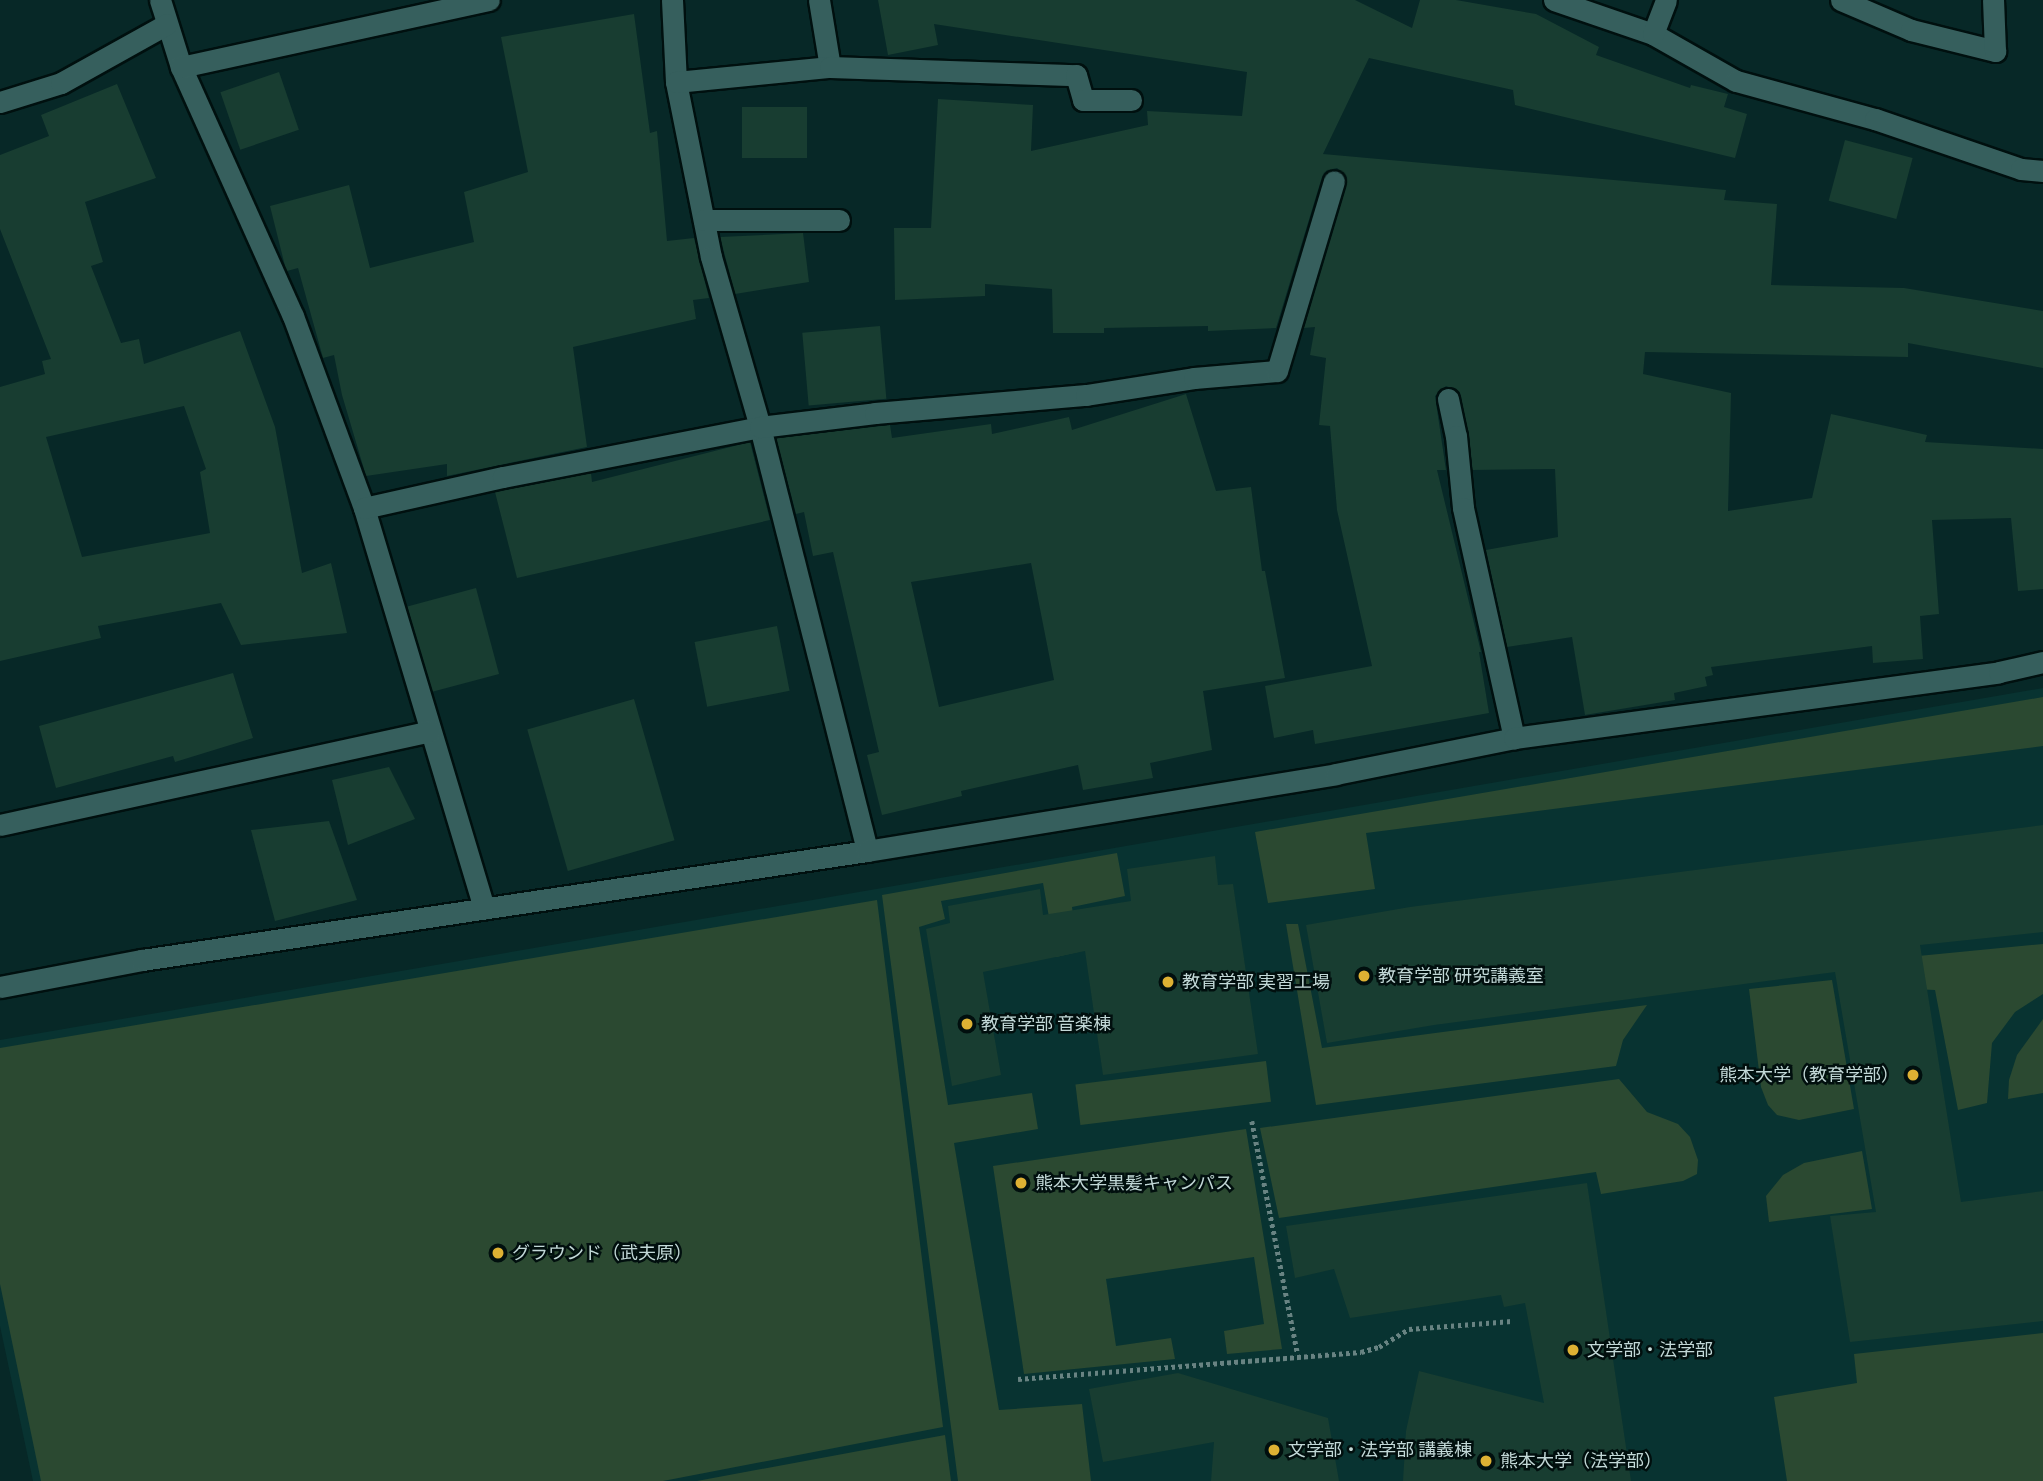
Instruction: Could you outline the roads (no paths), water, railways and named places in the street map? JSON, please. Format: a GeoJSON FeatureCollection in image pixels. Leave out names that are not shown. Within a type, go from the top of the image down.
{"type":"FeatureCollection","features":[{"type":"Feature","properties":{"kind":"street"},"geometry":{"type":"LineString","coordinates":[[160,0],[181,67],[293,316],[364,508],[484,908]]}},
{"type":"Feature","properties":{"kind":"street"},"geometry":{"type":"LineString","coordinates":[[181,67],[489,0]]}},
{"type":"Feature","properties":{"kind":"street"},"geometry":{"type":"LineString","coordinates":[[672,0],[676,82],[711,257],[760,427],[867,851]]}},
{"type":"Feature","properties":{"kind":"street"},"geometry":{"type":"LineString","coordinates":[[819,0],[830,67]]}},
{"type":"Feature","properties":{"kind":"street"},"geometry":{"type":"LineString","coordinates":[[1555,0],[1653,34],[1736,81],[1875,119],[2021,169],[2043,172]]}},
{"type":"Feature","properties":{"kind":"street"},"geometry":{"type":"LineString","coordinates":[[1653,34],[1666,0]]}},
{"type":"Feature","properties":{"kind":"street"},"geometry":{"type":"LineString","coordinates":[[1841,0],[1911,30],[1995,51],[1993,0]]}},
{"type":"Feature","properties":{"kind":"street"},"geometry":{"type":"LineString","coordinates":[[0,102],[61,83],[167,23]]}},
{"type":"Feature","properties":{"kind":"street"},"geometry":{"type":"LineString","coordinates":[[676,82],[830,67],[1076,75],[1083,100],[1132,100]]}},
{"type":"Feature","properties":{"kind":"street"},"geometry":{"type":"LineString","coordinates":[[364,508],[503,477],[760,427],[875,413],[1086,395],[1194,378],[1277,371],[1334,181]]}},
{"type":"Feature","properties":{"kind":"street"},"geometry":{"type":"LineString","coordinates":[[704,220],[839,220]]}},
{"type":"Feature","properties":{"kind":"street"},"geometry":{"type":"LineString","coordinates":[[1448,399],[1457,436],[1463,508],[1514,738]]}},
{"type":"Feature","properties":{"kind":"street"},"geometry":{"type":"LineString","coordinates":[[0,987],[142,960],[867,851],[1336,774],[1514,738],[1999,672],[2043,662]]}},
{"type":"Feature","properties":{"kind":"street"},"geometry":{"type":"LineString","coordinates":[[0,825],[430,731]]}},
{"type":"Feature","properties":{"kind":"place","name":"教育学部 研究講義室"},"geometry":{"type":"Point","coordinates":[1364,976]}},
{"type":"Feature","properties":{"kind":"place","name":"教育学部 実習工場"},"geometry":{"type":"Point","coordinates":[1168,982]}},
{"type":"Feature","properties":{"kind":"place","name":"教育学部 音楽棟"},"geometry":{"type":"Point","coordinates":[967,1024]}},
{"type":"Feature","properties":{"kind":"place","name":"熊本大学（教育学部）"},"geometry":{"type":"Point","coordinates":[1913,1075]}},
{"type":"Feature","properties":{"kind":"place","name":"熊本大学黒髪キャンパス"},"geometry":{"type":"Point","coordinates":[1021,1183]}},
{"type":"Feature","properties":{"kind":"place","name":"グラウンド（武夫原）"},"geometry":{"type":"Point","coordinates":[498,1253]}},
{"type":"Feature","properties":{"kind":"place","name":"文学部・法学部"},"geometry":{"type":"Point","coordinates":[1573,1350]}},
{"type":"Feature","properties":{"kind":"place","name":"文学部・法学部 講義棟"},"geometry":{"type":"Point","coordinates":[1274,1450]}},
{"type":"Feature","properties":{"kind":"place","name":"熊本大学（法学部）"},"geometry":{"type":"Point","coordinates":[1486,1461]}}]}
